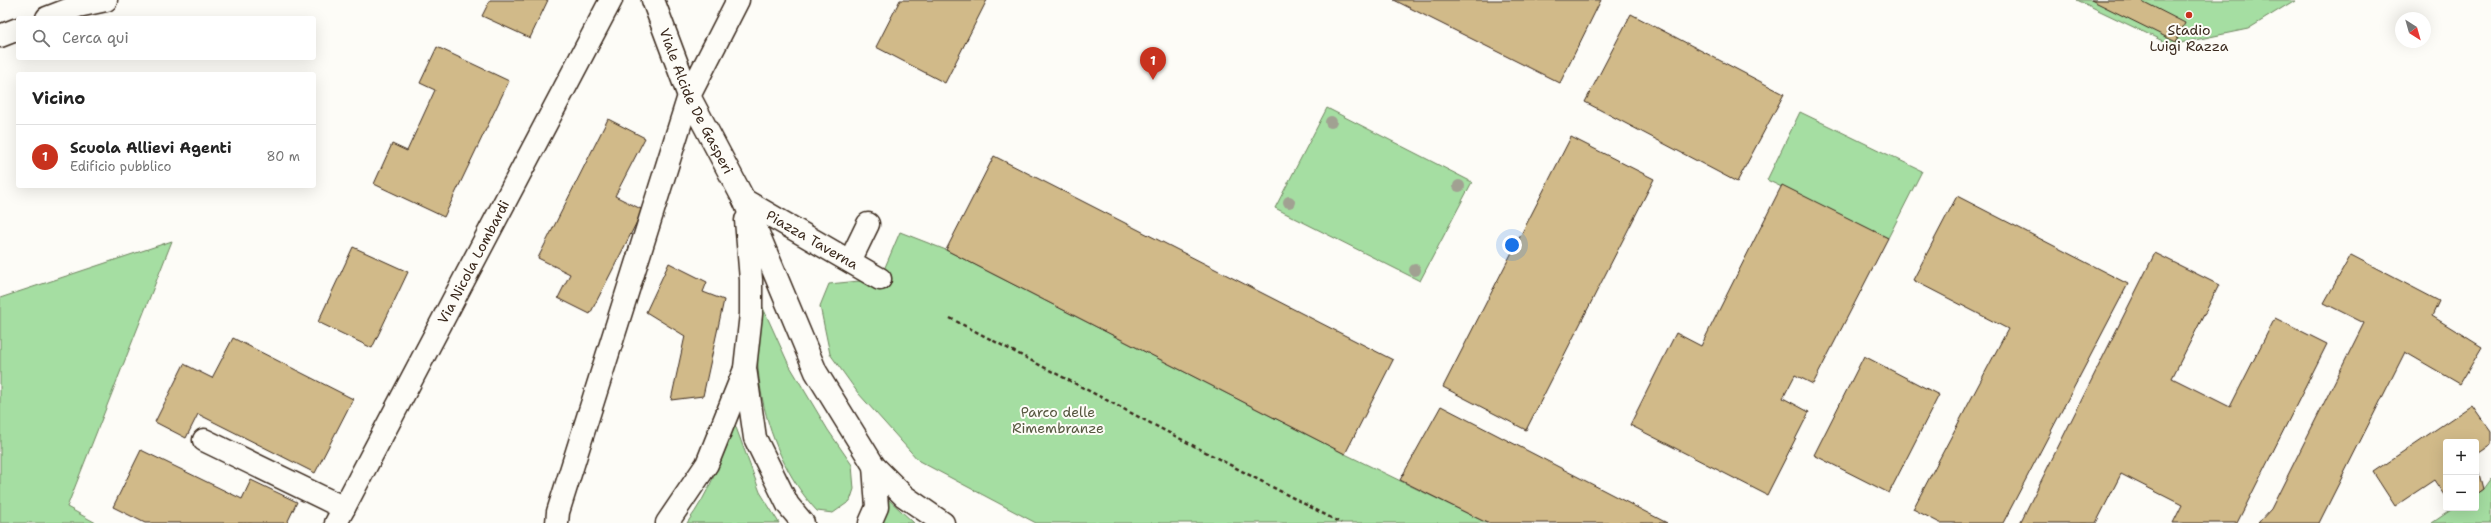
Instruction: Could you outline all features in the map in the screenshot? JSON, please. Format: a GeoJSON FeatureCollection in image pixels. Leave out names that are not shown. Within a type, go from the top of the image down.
{"type":"FeatureCollection","features":[{"type":"Feature","properties":{"kind":"street"},"geometry":{"type":"LineString","coordinates":[[52,16],[78,6],[106,0]]}},
{"type":"Feature","properties":{"kind":"street","name":"Via Nicola Lombardi"},"geometry":{"type":"LineString","coordinates":[[340,515],[611,0]]}},
{"type":"Feature","properties":{"kind":"street","name":"Viale Alcide De Gasperi"},"geometry":{"type":"LineString","coordinates":[[652,0],[689,96],[744,200],[816,372],[874,466]]}},
{"type":"Feature","properties":{"kind":"street"},"geometry":{"type":"LineString","coordinates":[[557,523],[558,512],[689,96],[738,0]]}},
{"type":"Feature","properties":{"kind":"street"},"geometry":{"type":"LineString","coordinates":[[0,36],[16,30]]}},
{"type":"Feature","properties":{"kind":"street"},"geometry":{"type":"LineString","coordinates":[[667,523],[707,464],[745,368],[751,314],[751,280],[744,200]]}},
{"type":"Feature","properties":{"kind":"street","name":"Piazza Taverna"},"geometry":{"type":"LineString","coordinates":[[744,200],[880,279]]}},
{"type":"Feature","properties":{"kind":"street"},"geometry":{"type":"LineString","coordinates":[[850,261],[868,224]]}},
{"type":"Feature","properties":{"kind":"street"},"geometry":{"type":"LineString","coordinates":[[745,368],[756,438],[788,505],[803,523]]}},
{"type":"Feature","properties":{"kind":"street"},"geometry":{"type":"LineString","coordinates":[[204,440],[340,515]]}},
{"type":"Feature","properties":{"kind":"street"},"geometry":{"type":"LineString","coordinates":[[870,523],[877,508],[874,466]]}},
{"type":"Feature","properties":{"kind":"street"},"geometry":{"type":"LineString","coordinates":[[874,466],[904,496],[943,523]]}},
{"type":"Feature","properties":{"kind":"path"},"geometry":{"type":"LineString","coordinates":[[950,318],[1341,523]]}},
{"type":"Feature","properties":{"kind":"green space","name":"Stadio Luigi Razza"},"geometry":{"type":"Polygon","coordinates":[[[2077,0],[2295,0],[2248,29],[2171,45],[2077,0]]]}},
{"type":"Feature","properties":{"kind":"green space"},"geometry":{"type":"Polygon","coordinates":[[[1327,108],[1472,182],[1420,281],[1275,208],[1327,108]]]}},
{"type":"Feature","properties":{"kind":"green space"},"geometry":{"type":"Polygon","coordinates":[[[1800,112],[1922,171],[1888,238],[1767,180],[1800,112]]]}},
{"type":"Feature","properties":{"kind":"green space","name":"Parco delle Rimembranze"},"geometry":{"type":"Polygon","coordinates":[[[900,232],[946,250],[1345,454],[1487,523],[1036,523],[919,461],[858,393],[830,354],[820,306],[829,284],[880,279],[900,232]]]}},
{"type":"Feature","properties":{"kind":"green space"},"geometry":{"type":"Polygon","coordinates":[[[172,241],[67,507],[96,523],[0,523],[0,298],[172,241]]]}},
{"type":"Feature","properties":{"kind":"green space"},"geometry":{"type":"Polygon","coordinates":[[[759,299],[788,363],[828,430],[852,465],[854,489],[850,501],[833,513],[817,511],[807,499],[788,471],[774,440],[764,407],[759,380],[757,345],[759,299]]]}},
{"type":"Feature","properties":{"kind":"green space"},"geometry":{"type":"Polygon","coordinates":[[[734,422],[760,492],[779,523],[687,523],[715,475],[734,422]]]}},
{"type":"Feature","properties":{"kind":"green space"},"geometry":{"type":"Polygon","coordinates":[[[2491,478],[2491,523],[2432,523],[2450,511],[2479,511],[2479,492],[2491,478]]]}},
{"type":"Feature","properties":{"kind":"green space"},"geometry":{"type":"Polygon","coordinates":[[[886,497],[914,523],[881,523],[886,497]]]}},
{"type":"Feature","properties":{"kind":"building"},"geometry":{"type":"Polygon","coordinates":[[[490,0],[548,0],[530,38],[482,16],[490,0]]]}},
{"type":"Feature","properties":{"kind":"building"},"geometry":{"type":"Polygon","coordinates":[[[900,0],[987,0],[945,83],[876,47],[900,0]]]}},
{"type":"Feature","properties":{"kind":"building"},"geometry":{"type":"Polygon","coordinates":[[[1394,0],[1601,0],[1560,83],[1394,0]]]}},
{"type":"Feature","properties":{"kind":"building"},"geometry":{"type":"Polygon","coordinates":[[[2091,0],[2140,0],[2185,23],[2176,42],[2091,0]]]}},
{"type":"Feature","properties":{"kind":"building"},"geometry":{"type":"Polygon","coordinates":[[[1631,14],[1784,94],[1737,182],[1585,102],[1631,14]]]}},
{"type":"Feature","properties":{"kind":"building"},"geometry":{"type":"Polygon","coordinates":[[[437,47],[509,81],[444,217],[374,184],[392,144],[407,151],[435,90],[420,83],[437,47]]]}},
{"type":"Feature","properties":{"kind":"building"},"geometry":{"type":"Polygon","coordinates":[[[608,119],[645,138],[615,196],[643,210],[590,314],[558,298],[570,274],[538,258],[608,119]]]}},
{"type":"Feature","properties":{"kind":"building"},"geometry":{"type":"Polygon","coordinates":[[[1571,137],[1654,179],[1526,430],[1443,387],[1571,137]]]}},
{"type":"Feature","properties":{"kind":"building"},"geometry":{"type":"Polygon","coordinates":[[[994,156],[1393,360],[1345,454],[946,250],[994,156]]]}},
{"type":"Feature","properties":{"kind":"building"},"geometry":{"type":"Polygon","coordinates":[[[1782,185],[1888,238],[1813,384],[1795,375],[1783,398],[1809,412],[1767,495],[1630,425],[1676,333],[1701,346],[1782,185]]]}},
{"type":"Feature","properties":{"kind":"building"},"geometry":{"type":"Polygon","coordinates":[[[1957,196],[2128,284],[2003,523],[1940,523],[1913,509],[2008,329],[1913,280],[1957,196]]]}},
{"type":"Feature","properties":{"kind":"building"},"geometry":{"type":"Polygon","coordinates":[[[353,247],[408,272],[372,348],[318,322],[353,247]]]}},
{"type":"Feature","properties":{"kind":"building"},"geometry":{"type":"Polygon","coordinates":[[[2155,253],[2219,285],[2172,378],[2230,407],[2275,318],[2327,344],[2237,523],[2173,523],[2182,505],[2121,474],[2096,523],[2020,523],[2155,253]]]}},
{"type":"Feature","properties":{"kind":"building"},"geometry":{"type":"Polygon","coordinates":[[[2351,255],[2439,301],[2432,316],[2482,347],[2460,384],[2405,352],[2319,523],[2258,523],[2271,509],[2364,323],[2324,303],[2351,255]]]}},
{"type":"Feature","properties":{"kind":"building"},"geometry":{"type":"Polygon","coordinates":[[[669,263],[707,282],[703,292],[724,300],[703,396],[671,400],[685,336],[646,312],[669,263]]]}},
{"type":"Feature","properties":{"kind":"building"},"geometry":{"type":"Polygon","coordinates":[[[233,338],[353,399],[315,473],[198,414],[186,438],[155,422],[184,364],[212,378],[233,338]]]}},
{"type":"Feature","properties":{"kind":"building"},"geometry":{"type":"Polygon","coordinates":[[[1864,356],[1939,395],[1889,493],[1814,455],[1864,356]]]}},
{"type":"Feature","properties":{"kind":"building"},"geometry":{"type":"Polygon","coordinates":[[[2472,405],[2491,432],[2491,444],[2479,452],[2479,439],[2443,439],[2443,494],[2434,480],[2395,506],[2373,472],[2472,405]]]}},
{"type":"Feature","properties":{"kind":"building"},"geometry":{"type":"Polygon","coordinates":[[[1441,406],[1667,523],[1487,523],[1400,480],[1441,406]]]}},
{"type":"Feature","properties":{"kind":"building"},"geometry":{"type":"Polygon","coordinates":[[[141,450],[242,499],[251,480],[297,502],[287,523],[145,523],[113,507],[141,450]]]}},
{"type":"Feature","properties":{"kind":"building"},"geometry":{"type":"Polygon","coordinates":[[[2479,474],[2483,489],[2479,492],[2479,474]]]}},
{"type":"Feature","properties":{"kind":"place","name":"Stadio Luigi Razza"},"geometry":{"type":"Point","coordinates":[2189,15]}},
{"type":"Feature","properties":{"kind":"place","name":"Scuola Allievi Agenti"},"geometry":{"type":"Point","coordinates":[1153,80]}}]}
